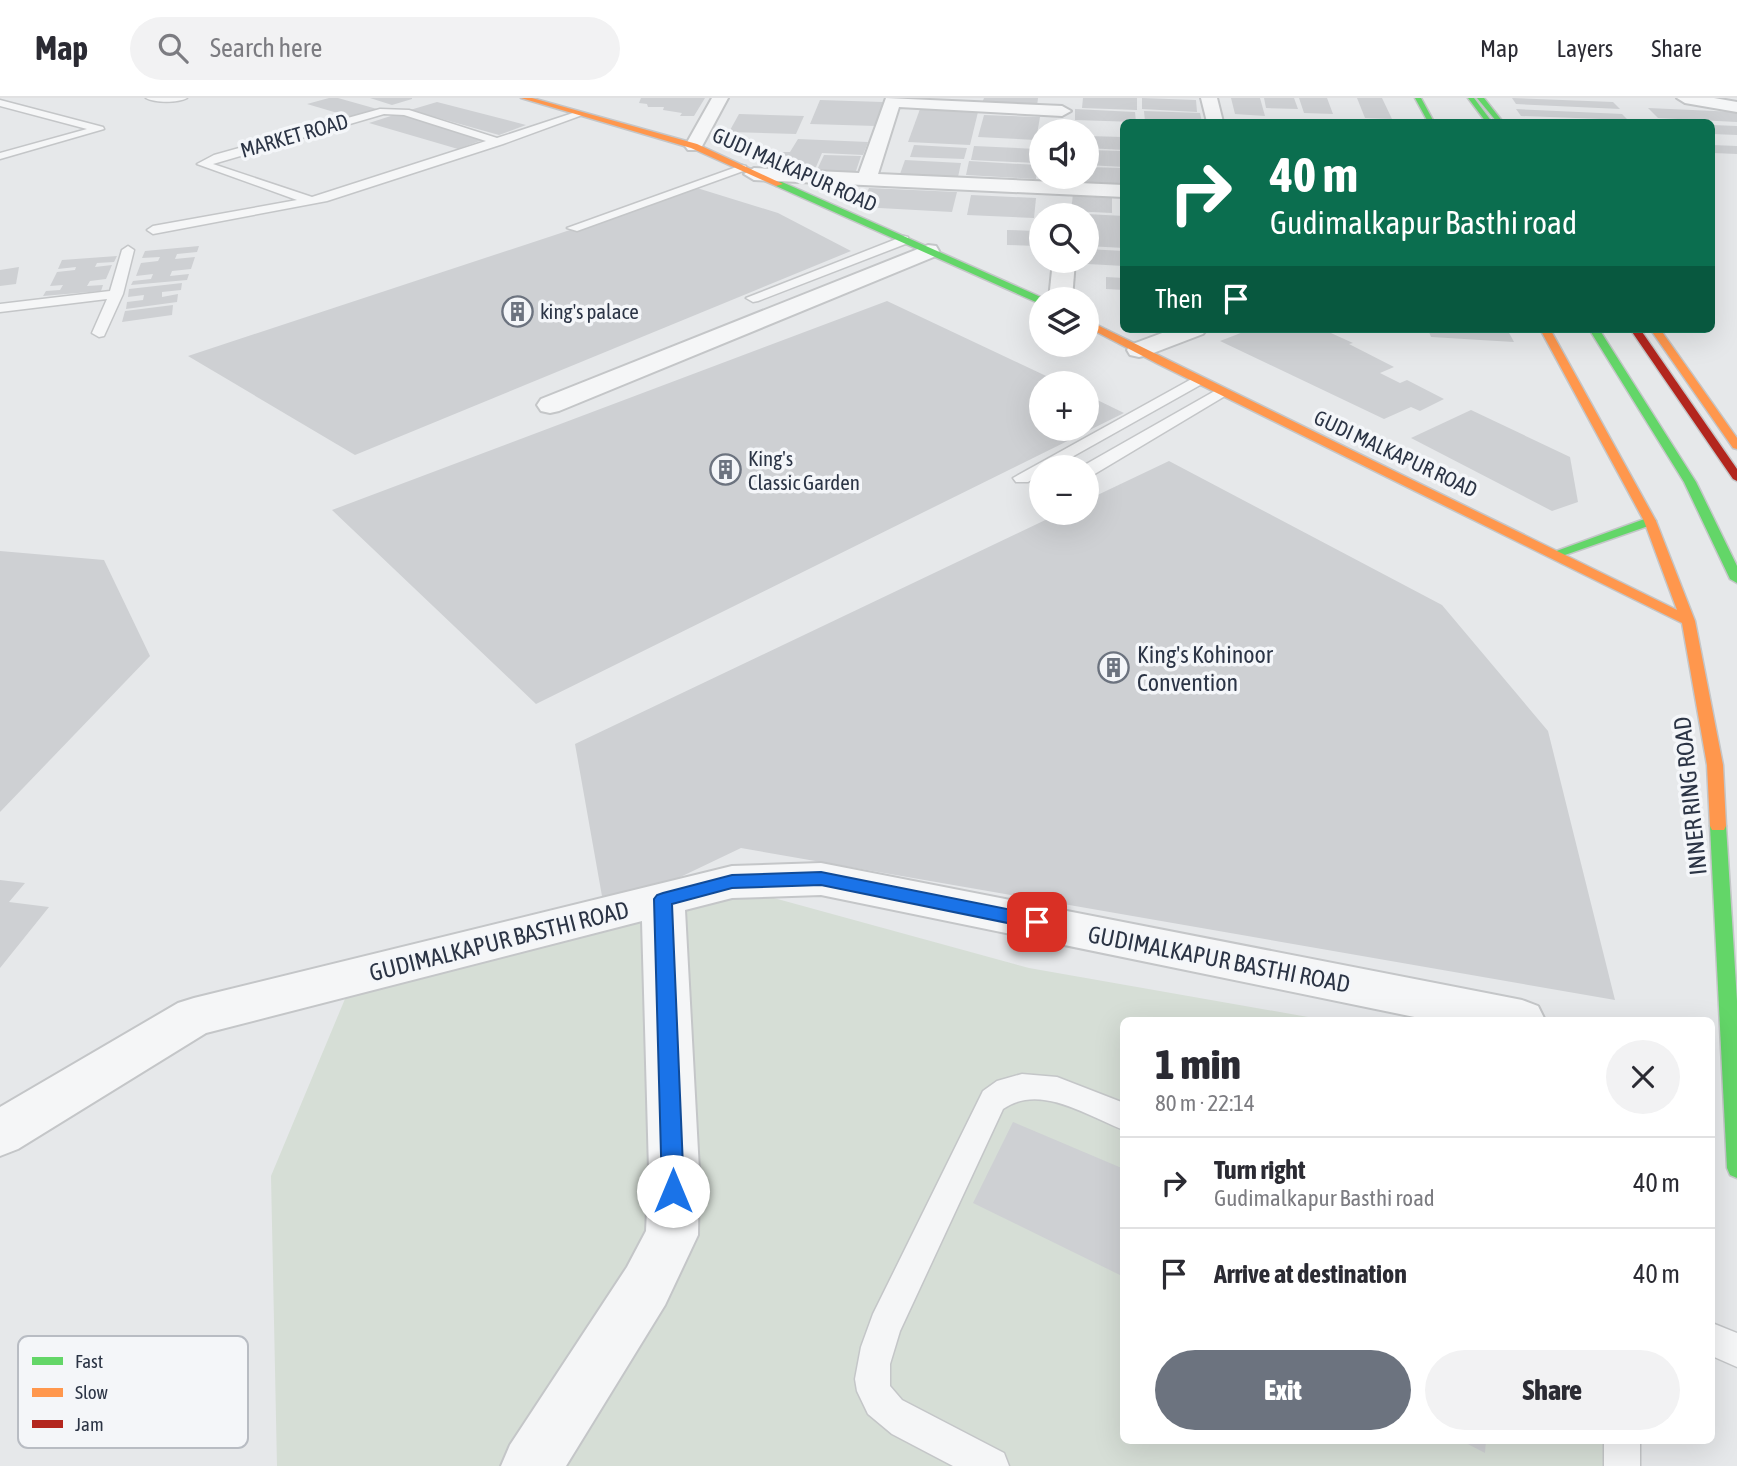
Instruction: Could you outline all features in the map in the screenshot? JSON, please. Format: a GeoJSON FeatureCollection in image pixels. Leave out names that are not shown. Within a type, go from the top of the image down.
{"type":"FeatureCollection","features":[{"type":"Feature","properties":{"kind":"main road","name":"GUDI MALKAPUR ROAD"},"geometry":{"type":"LineString","coordinates":[[524,98],[694,146],[1029,296]]}},
{"type":"Feature","properties":{"kind":"main road"},"geometry":{"type":"LineString","coordinates":[[1418,98],[1428,119]]}},
{"type":"Feature","properties":{"kind":"main road"},"geometry":{"type":"LineString","coordinates":[[1471,98],[1487,119]]}},
{"type":"Feature","properties":{"kind":"main road"},"geometry":{"type":"LineString","coordinates":[[1480,98],[1498,119]]}},
{"type":"Feature","properties":{"kind":"main road","name":"GUDI MALKAPUR ROAD"},"geometry":{"type":"LineString","coordinates":[[1099,330],[1220,393],[1557,552],[1688,621]]}},
{"type":"Feature","properties":{"kind":"main road","name":"INNER RING ROAD"},"geometry":{"type":"LineString","coordinates":[[1547,333],[1650,521],[1688,621],[1721,765],[1722,1061],[1737,1168]]}},
{"type":"Feature","properties":{"kind":"main road"},"geometry":{"type":"LineString","coordinates":[[1596,333],[1689,481],[1737,579]]}},
{"type":"Feature","properties":{"kind":"main road"},"geometry":{"type":"LineString","coordinates":[[1638,333],[1737,477]]}},
{"type":"Feature","properties":{"kind":"main road"},"geometry":{"type":"LineString","coordinates":[[1659,333],[1737,446]]}},
{"type":"Feature","properties":{"kind":"main road"},"geometry":{"type":"LineString","coordinates":[[1557,552],[1650,521]]}},
{"type":"Feature","properties":{"kind":"street"},"geometry":{"type":"LineString","coordinates":[[694,146],[720,98]]}},
{"type":"Feature","properties":{"kind":"street"},"geometry":{"type":"LineString","coordinates":[[1209,98],[1213,119]]}},
{"type":"Feature","properties":{"kind":"street"},"geometry":{"type":"LineString","coordinates":[[1685,98],[1737,107]]}},
{"type":"Feature","properties":{"kind":"street"},"geometry":{"type":"LineString","coordinates":[[867,178],[894,100],[1063,104]]}},
{"type":"Feature","properties":{"kind":"street"},"geometry":{"type":"LineString","coordinates":[[748,171],[1029,187]]}},
{"type":"Feature","properties":{"kind":"street"},"geometry":{"type":"LineString","coordinates":[[1061,189],[1120,191]]}},
{"type":"Feature","properties":{"kind":"street"},"geometry":{"type":"LineString","coordinates":[[550,405],[928,251]]}},
{"type":"Feature","properties":{"kind":"street"},"geometry":{"type":"LineString","coordinates":[[1139,350],[1184,333]]}},
{"type":"Feature","properties":{"kind":"street","name":"GUDIMALKAPUR BASTHI ROAD"},"geometry":{"type":"LineString","coordinates":[[0,1133],[194,1017],[732,882],[821,879],[1507,1017]]}},
{"type":"Feature","properties":{"kind":"street"},"geometry":{"type":"LineString","coordinates":[[531,1466],[646,1286],[672,1235],[674,1170],[663,899]]}},
{"type":"Feature","properties":{"kind":"lane"},"geometry":{"type":"LineString","coordinates":[[151,98],[182,98]]}},
{"type":"Feature","properties":{"kind":"lane"},"geometry":{"type":"LineString","coordinates":[[0,103],[99,129],[0,156]]}},
{"type":"Feature","properties":{"kind":"lane","name":"MARKET ROAD"},"geometry":{"type":"LineString","coordinates":[[313,201],[203,164],[219,156],[384,111],[405,113],[499,142]]}},
{"type":"Feature","properties":{"kind":"lane"},"geometry":{"type":"LineString","coordinates":[[153,230],[313,201],[580,114]]}},
{"type":"Feature","properties":{"kind":"lane"},"geometry":{"type":"LineString","coordinates":[[573,228],[748,171]]}},
{"type":"Feature","properties":{"kind":"lane"},"geometry":{"type":"LineString","coordinates":[[753,298],[904,240]]}},
{"type":"Feature","properties":{"kind":"lane"},"geometry":{"type":"LineString","coordinates":[[99,333],[116,294],[128,250]]}},
{"type":"Feature","properties":{"kind":"lane"},"geometry":{"type":"LineString","coordinates":[[0,308],[116,294]]}},
{"type":"Feature","properties":{"kind":"lane"},"geometry":{"type":"LineString","coordinates":[[1022,478],[1197,381]]}},
{"type":"Feature","properties":{"kind":"lane"},"geometry":{"type":"LineString","coordinates":[[1099,464],[1220,393]]}},
{"type":"Feature","properties":{"kind":"lane"},"geometry":{"type":"LineString","coordinates":[[991,1466],[892,1417],[879,1404],[872,1385],[873,1357],[986,1112],[1001,1091],[1034,1085],[1120,1115]]}},
{"type":"Feature","properties":{"kind":"lane"},"geometry":{"type":"LineString","coordinates":[[1715,1341],[1737,1350]]}},
{"type":"Feature","properties":{"kind":"lane"},"geometry":{"type":"LineString","coordinates":[[1622,1444],[1622,1466]]}},
{"type":"Feature","properties":{"kind":"shaded area"},"geometry":{"type":"Polygon","coordinates":[[[759,894],[1029,968],[1308,1017],[1120,1017],[1120,1444],[1635,1444],[1637,1466],[277,1466],[271,1176],[355,975],[759,894]]]}},
{"type":"Feature","properties":{"kind":"building"},"geometry":{"type":"Polygon","coordinates":[[[329,98],[377,109],[351,117],[307,104],[329,98]]]}},
{"type":"Feature","properties":{"kind":"building"},"geometry":{"type":"Polygon","coordinates":[[[370,98],[412,98],[412,99],[392,105],[370,98]]]}},
{"type":"Feature","properties":{"kind":"building"},"geometry":{"type":"Polygon","coordinates":[[[641,98],[705,98],[694,116],[680,116],[682,113],[663,110],[664,107],[648,107],[647,104],[639,103],[641,98]]]}},
{"type":"Feature","properties":{"kind":"building"},"geometry":{"type":"Polygon","coordinates":[[[984,98],[1038,98],[1037,106],[982,103],[984,98]]]}},
{"type":"Feature","properties":{"kind":"building"},"geometry":{"type":"Polygon","coordinates":[[[1083,98],[1137,98],[1137,110],[1082,108],[1083,98]]]}},
{"type":"Feature","properties":{"kind":"building"},"geometry":{"type":"Polygon","coordinates":[[[1142,98],[1196,100],[1197,112],[1142,109],[1142,98]]]}},
{"type":"Feature","properties":{"kind":"building"},"geometry":{"type":"Polygon","coordinates":[[[1231,98],[1260,98],[1265,116],[1235,114],[1231,98]]]}},
{"type":"Feature","properties":{"kind":"building"},"geometry":{"type":"Polygon","coordinates":[[[1264,98],[1294,98],[1298,109],[1266,108],[1264,98]]]}},
{"type":"Feature","properties":{"kind":"building"},"geometry":{"type":"Polygon","coordinates":[[[1299,98],[1327,98],[1333,114],[1304,113],[1299,98]]]}},
{"type":"Feature","properties":{"kind":"building"},"geometry":{"type":"Polygon","coordinates":[[[1357,98],[1382,98],[1392,119],[1365,118],[1357,98]]]}},
{"type":"Feature","properties":{"kind":"building"},"geometry":{"type":"Polygon","coordinates":[[[1512,98],[1613,102],[1620,109],[1516,104],[1512,98]]]}},
{"type":"Feature","properties":{"kind":"building"},"geometry":{"type":"Polygon","coordinates":[[[820,100],[883,102],[876,126],[810,124],[820,100]]]}},
{"type":"Feature","properties":{"kind":"building"},"geometry":{"type":"Polygon","coordinates":[[[437,102],[526,125],[499,135],[410,110],[437,102]]]}},
{"type":"Feature","properties":{"kind":"building"},"geometry":{"type":"Polygon","coordinates":[[[1648,108],[1737,112],[1737,122],[1658,118],[1648,108]]]}},
{"type":"Feature","properties":{"kind":"building"},"geometry":{"type":"Polygon","coordinates":[[[920,109],[978,112],[970,145],[908,142],[920,109]]]}},
{"type":"Feature","properties":{"kind":"building"},"geometry":{"type":"Polygon","coordinates":[[[1075,109],[1135,112],[1136,119],[1120,119],[1120,121],[1075,119],[1075,109]]]}},
{"type":"Feature","properties":{"kind":"building"},"geometry":{"type":"Polygon","coordinates":[[[1516,109],[1622,114],[1627,119],[1601,119],[1521,116],[1516,109]]]}},
{"type":"Feature","properties":{"kind":"building"},"geometry":{"type":"Polygon","coordinates":[[[1144,111],[1200,113],[1201,119],[1145,119],[1144,111]]]}},
{"type":"Feature","properties":{"kind":"building"},"geometry":{"type":"Polygon","coordinates":[[[397,114],[485,139],[458,149],[369,123],[397,114]]]}},
{"type":"Feature","properties":{"kind":"building"},"geometry":{"type":"Polygon","coordinates":[[[739,114],[804,116],[796,134],[729,132],[739,114]]]}},
{"type":"Feature","properties":{"kind":"building"},"geometry":{"type":"Polygon","coordinates":[[[984,115],[1040,117],[1029,119],[1029,140],[978,137],[984,115]]]}},
{"type":"Feature","properties":{"kind":"building"},"geometry":{"type":"Polygon","coordinates":[[[1715,125],[1737,126],[1737,135],[1715,134],[1715,125]]]}},
{"type":"Feature","properties":{"kind":"building"},"geometry":{"type":"Polygon","coordinates":[[[1099,136],[1120,137],[1120,150],[1099,149],[1099,136]]]}},
{"type":"Feature","properties":{"kind":"building"},"geometry":{"type":"Polygon","coordinates":[[[798,139],[868,142],[863,155],[822,153],[816,167],[766,165],[773,152],[790,152],[798,139]]]}},
{"type":"Feature","properties":{"kind":"building"},"geometry":{"type":"Polygon","coordinates":[[[914,145],[967,148],[964,159],[910,157],[914,145]]]}},
{"type":"Feature","properties":{"kind":"building"},"geometry":{"type":"Polygon","coordinates":[[[1715,145],[1737,146],[1737,154],[1715,153],[1715,145]]]}},
{"type":"Feature","properties":{"kind":"building"},"geometry":{"type":"Polygon","coordinates":[[[974,146],[1029,149],[1029,163],[971,160],[974,146]]]}},
{"type":"Feature","properties":{"kind":"building"},"geometry":{"type":"Polygon","coordinates":[[[1099,150],[1120,151],[1120,167],[1099,166],[1099,150]]]}},
{"type":"Feature","properties":{"kind":"building"},"geometry":{"type":"Polygon","coordinates":[[[824,155],[861,156],[855,174],[816,172],[824,155]]]}},
{"type":"Feature","properties":{"kind":"building"},"geometry":{"type":"Polygon","coordinates":[[[905,160],[961,163],[958,177],[900,174],[905,160]]]}},
{"type":"Feature","properties":{"kind":"building"},"geometry":{"type":"Polygon","coordinates":[[[969,161],[1029,165],[1029,179],[966,175],[969,161]]]}},
{"type":"Feature","properties":{"kind":"building"},"geometry":{"type":"Polygon","coordinates":[[[1099,167],[1120,168],[1120,184],[1099,183],[1099,167]]]}},
{"type":"Feature","properties":{"kind":"building","name":"king's palace"},"geometry":{"type":"Polygon","coordinates":[[[697,188],[778,213],[851,251],[355,455],[188,356],[697,188]]]}},
{"type":"Feature","properties":{"kind":"building"},"geometry":{"type":"Polygon","coordinates":[[[869,188],[957,192],[952,212],[861,207],[869,188]]]}},
{"type":"Feature","properties":{"kind":"building"},"geometry":{"type":"Polygon","coordinates":[[[1073,194],[1112,196],[1112,213],[1099,212],[1099,203],[1072,203],[1073,194]]]}},
{"type":"Feature","properties":{"kind":"building"},"geometry":{"type":"Polygon","coordinates":[[[971,195],[1036,198],[1036,203],[1029,203],[1029,218],[967,215],[971,195]]]}},
{"type":"Feature","properties":{"kind":"building"},"geometry":{"type":"Polygon","coordinates":[[[1099,215],[1120,216],[1120,248],[1099,247],[1099,215]]]}},
{"type":"Feature","properties":{"kind":"building"},"geometry":{"type":"Polygon","coordinates":[[[1007,230],[1029,231],[1029,246],[1007,245],[1007,230]]]}},
{"type":"Feature","properties":{"kind":"building"},"geometry":{"type":"Polygon","coordinates":[[[199,246],[197,252],[177,254],[175,259],[195,257],[191,269],[172,271],[170,276],[189,274],[187,280],[131,285],[133,281],[151,279],[153,274],[136,276],[141,263],[158,261],[160,257],[142,258],[145,251],[199,246]]]}},
{"type":"Feature","properties":{"kind":"building"},"geometry":{"type":"Polygon","coordinates":[[[1099,250],[1120,251],[1120,266],[1099,265],[1099,250]]]}},
{"type":"Feature","properties":{"kind":"building"},"geometry":{"type":"Polygon","coordinates":[[[117,256],[114,262],[97,263],[95,267],[112,265],[106,279],[90,281],[87,286],[103,285],[101,291],[43,296],[46,291],[60,290],[63,285],[50,286],[57,272],[75,270],[76,267],[58,269],[62,260],[117,256]]]}},
{"type":"Feature","properties":{"kind":"building"},"geometry":{"type":"Polygon","coordinates":[[[19,267],[16,284],[0,286],[0,270],[19,267]]]}},
{"type":"Feature","properties":{"kind":"building"},"geometry":{"type":"Polygon","coordinates":[[[1106,277],[1120,278],[1120,290],[1106,289],[1106,277]]]}},
{"type":"Feature","properties":{"kind":"building"},"geometry":{"type":"Polygon","coordinates":[[[182,283],[181,290],[162,292],[162,297],[178,294],[177,302],[126,309],[127,302],[143,300],[144,295],[128,297],[129,289],[182,283]]]}},
{"type":"Feature","properties":{"kind":"building","name":"King's Classic Garden"},"geometry":{"type":"Polygon","coordinates":[[[887,301],[1036,371],[1029,371],[1029,441],[1067,441],[1039,455],[1029,455],[1029,460],[536,704],[332,510],[887,301]]]}},
{"type":"Feature","properties":{"kind":"building"},"geometry":{"type":"Polygon","coordinates":[[[173,305],[172,315],[122,322],[125,311],[173,305]]]}},
{"type":"Feature","properties":{"kind":"building"},"geometry":{"type":"Polygon","coordinates":[[[1241,333],[1331,333],[1394,367],[1380,373],[1400,383],[1407,380],[1444,399],[1420,411],[1411,407],[1384,419],[1220,341],[1241,333]]]}},
{"type":"Feature","properties":{"kind":"building"},"geometry":{"type":"Polygon","coordinates":[[[1430,333],[1509,333],[1514,342],[1431,337],[1430,333]]]}},
{"type":"Feature","properties":{"kind":"building","name":"King's Classic Garden"},"geometry":{"type":"Polygon","coordinates":[[[1099,401],[1124,413],[1099,425],[1099,401]]]}},
{"type":"Feature","properties":{"kind":"building"},"geometry":{"type":"Polygon","coordinates":[[[1471,410],[1570,457],[1578,502],[1552,511],[1411,438],[1471,410]]]}},
{"type":"Feature","properties":{"kind":"building","name":"King's Kohinoor Convention"},"geometry":{"type":"Polygon","coordinates":[[[1169,461],[1442,605],[1548,731],[1615,1000],[741,848],[605,913],[575,744],[1035,525],[1099,525],[1099,494],[1169,461]]]}},
{"type":"Feature","properties":{"kind":"building"},"geometry":{"type":"Polygon","coordinates":[[[0,551],[104,560],[150,656],[0,812],[0,551]]]}},
{"type":"Feature","properties":{"kind":"building"},"geometry":{"type":"Polygon","coordinates":[[[0,880],[25,883],[9,902],[49,907],[0,968],[0,880]]]}},
{"type":"Feature","properties":{"kind":"building"},"geometry":{"type":"Polygon","coordinates":[[[1013,1122],[1120,1167],[1120,1275],[973,1203],[1013,1122]]]}},
{"type":"Feature","properties":{"kind":"building"},"geometry":{"type":"Polygon","coordinates":[[[1468,1444],[1486,1444],[1485,1453],[1468,1444]]]}},
{"type":"Feature","properties":{"kind":"traffic: fast"},"geometry":{"type":"LineString","coordinates":[[1418,98],[1429,119]]}},
{"type":"Feature","properties":{"kind":"traffic: fast"},"geometry":{"type":"LineString","coordinates":[[1471,98],[1487,119]]}},
{"type":"Feature","properties":{"kind":"traffic: fast"},"geometry":{"type":"LineString","coordinates":[[1480,98],[1498,119]]}},
{"type":"Feature","properties":{"kind":"traffic: fast"},"geometry":{"type":"LineString","coordinates":[[779,184],[1029,296]]}},
{"type":"Feature","properties":{"kind":"traffic: fast"},"geometry":{"type":"LineString","coordinates":[[1597,333],[1690,482],[1737,579]]}},
{"type":"Feature","properties":{"kind":"traffic: fast"},"geometry":{"type":"LineString","coordinates":[[1557,553],[1650,521]]}},
{"type":"Feature","properties":{"kind":"traffic: fast"},"geometry":{"type":"LineString","coordinates":[[1718,826],[1737,1168]]}},
{"type":"Feature","properties":{"kind":"traffic: slow"},"geometry":{"type":"LineString","coordinates":[[524,98],[694,146],[779,184]]}},
{"type":"Feature","properties":{"kind":"traffic: slow"},"geometry":{"type":"LineString","coordinates":[[1099,329],[1688,621]]}},
{"type":"Feature","properties":{"kind":"traffic: slow"},"geometry":{"type":"LineString","coordinates":[[1547,333],[1650,521],[1688,621],[1715,765],[1718,826]]}},
{"type":"Feature","properties":{"kind":"traffic: slow"},"geometry":{"type":"LineString","coordinates":[[1658,333],[1737,446]]}},
{"type":"Feature","properties":{"kind":"traffic: jam"},"geometry":{"type":"LineString","coordinates":[[1638,333],[1737,477]]}},
{"type":"Feature","properties":{"kind":"place","name":"king's palace"},"geometry":{"type":"Point","coordinates":[517,311]}},
{"type":"Feature","properties":{"kind":"place","name":"King's Classic Garden"},"geometry":{"type":"Point","coordinates":[725,470]}},
{"type":"Feature","properties":{"kind":"place","name":"King's Kohinoor Convention"},"geometry":{"type":"Point","coordinates":[1114,668]}},
{"type":"Feature","properties":{"kind":"route"},"geometry":{"type":"LineString","coordinates":[[673,1191],[663,899],[732,882],[821,879],[1037,922]]}}]}
